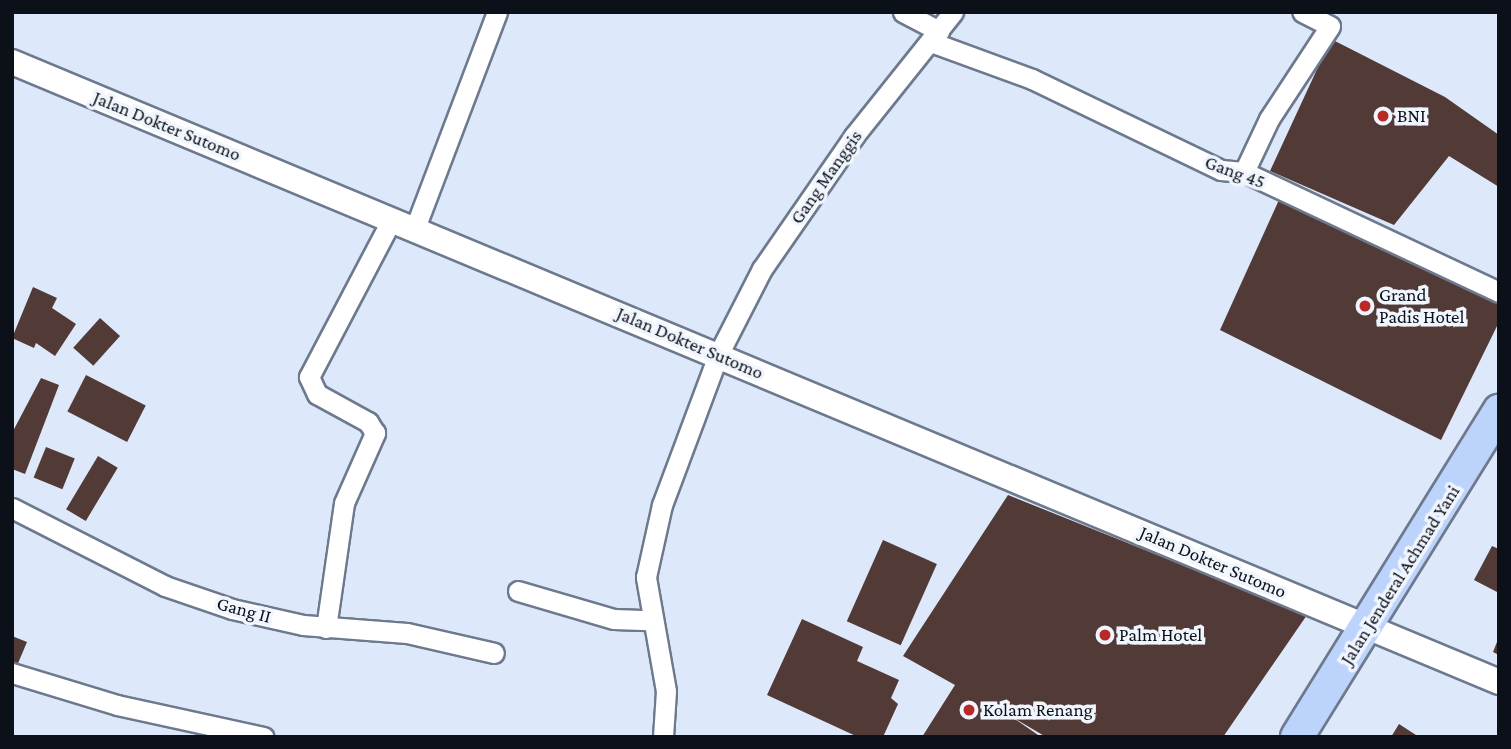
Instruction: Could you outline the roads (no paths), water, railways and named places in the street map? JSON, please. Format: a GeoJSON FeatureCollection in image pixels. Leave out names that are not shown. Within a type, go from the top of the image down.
{"type":"FeatureCollection","features":[{"type":"Feature","properties":{"kind":"main road","name":"Jalan Jenderal Achmad Yani"},"geometry":{"type":"LineString","coordinates":[[1297,737],[1499,411]]}},
{"type":"Feature","properties":{"kind":"street"},"geometry":{"type":"LineString","coordinates":[[326,628],[344,503],[375,433],[368,422],[317,394],[309,377],[404,224],[497,12]]}},
{"type":"Feature","properties":{"kind":"street","name":"Gang 45"},"geometry":{"type":"LineString","coordinates":[[903,12],[935,37],[1032,79],[1221,170],[1244,172],[1499,292]]}},
{"type":"Feature","properties":{"kind":"street","name":"Gang Manggis"},"geometry":{"type":"LineString","coordinates":[[663,737],[666,691],[649,620],[646,577],[653,535],[718,355],[762,269],[854,136],[953,12]]}},
{"type":"Feature","properties":{"kind":"street"},"geometry":{"type":"LineString","coordinates":[[1244,172],[1269,119],[1330,26],[1302,12]]}},
{"type":"Feature","properties":{"kind":"street","name":"Jalan Dokter Sutomo"},"geometry":{"type":"LineString","coordinates":[[12,62],[1499,682]]}},
{"type":"Feature","properties":{"kind":"street","name":"Gang II"},"geometry":{"type":"LineString","coordinates":[[12,508],[165,586],[232,609],[326,628],[407,633],[494,653]]}},
{"type":"Feature","properties":{"kind":"street"},"geometry":{"type":"LineString","coordinates":[[518,591],[614,619],[649,620]]}},
{"type":"Feature","properties":{"kind":"street"},"geometry":{"type":"LineString","coordinates":[[12,673],[264,737]]}},
{"type":"Feature","properties":{"kind":"place","name":"BNI"},"geometry":{"type":"Point","coordinates":[1383,116]}},
{"type":"Feature","properties":{"kind":"place","name":"Grand Padis Hotel"},"geometry":{"type":"Point","coordinates":[1365,306]}},
{"type":"Feature","properties":{"kind":"place","name":"Palm Hotel"},"geometry":{"type":"Point","coordinates":[1105,635]}},
{"type":"Feature","properties":{"kind":"place","name":"Kolam Renang"},"geometry":{"type":"Point","coordinates":[969,710]}}]}
